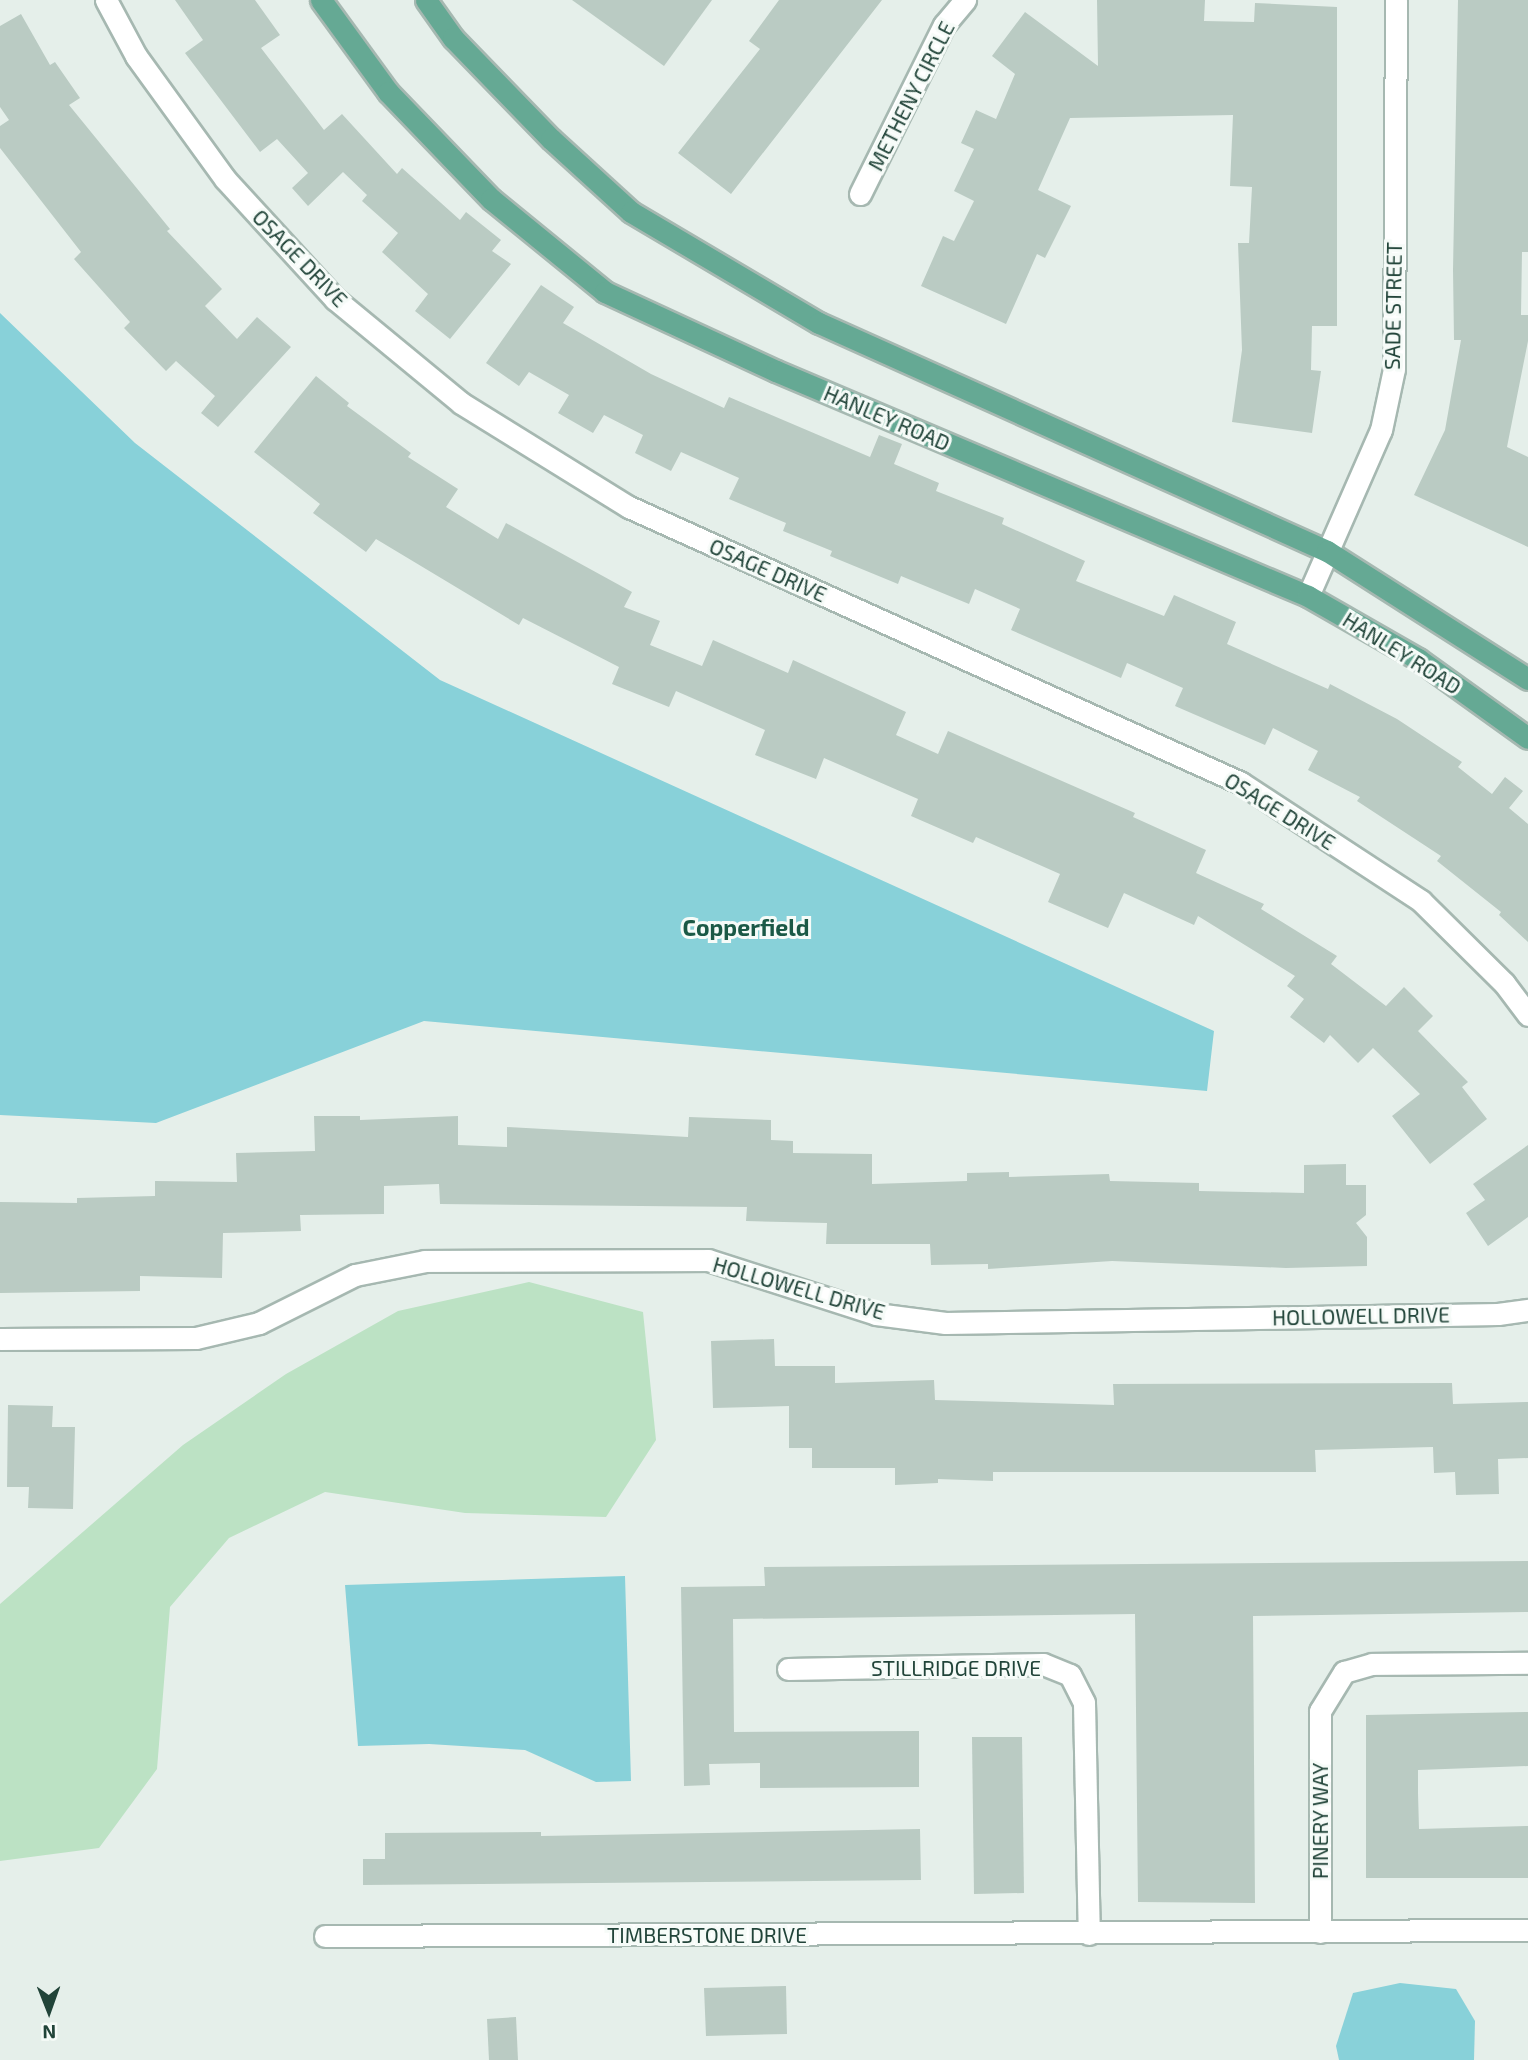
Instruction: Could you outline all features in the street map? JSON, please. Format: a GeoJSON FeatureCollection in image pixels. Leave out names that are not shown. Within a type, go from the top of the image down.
{"type":"FeatureCollection","features":[{"type":"Feature","properties":{"kind":"main road","name":"HANLEY ROAD"},"geometry":{"type":"LineString","coordinates":[[320,0],[388,92],[491,199],[605,292],[776,371],[1308,596],[1418,659],[1528,738]]}},
{"type":"Feature","properties":{"kind":"main road"},"geometry":{"type":"LineString","coordinates":[[426,0],[453,38],[551,139],[631,212],[819,323],[1327,551],[1528,679]]}},
{"type":"Feature","properties":{"kind":"street","name":"OSAGE DRIVE"},"geometry":{"type":"LineString","coordinates":[[106,0],[136,56],[225,179],[335,299],[461,403],[629,507],[1241,783],[1421,901],[1504,983],[1528,1016]]}},
{"type":"Feature","properties":{"kind":"street","name":"METHENY CIRCLE"},"geometry":{"type":"LineString","coordinates":[[860,194],[944,25],[965,0]]}},
{"type":"Feature","properties":{"kind":"street","name":"SADE STREET"},"geometry":{"type":"LineString","coordinates":[[1308,596],[1381,430],[1394,369],[1396,0]]}},
{"type":"Feature","properties":{"kind":"street","name":"HOLLOWELL DRIVE"},"geometry":{"type":"LineString","coordinates":[[0,1339],[195,1338],[259,1322],[355,1275],[425,1261],[708,1260],[876,1314],[945,1323],[1498,1314],[1528,1310]]}},
{"type":"Feature","properties":{"kind":"street","name":"PINERY WAY"},"geometry":{"type":"LineString","coordinates":[[1320,1932],[1320,1711],[1344,1672],[1373,1664],[1528,1663]]}},
{"type":"Feature","properties":{"kind":"street","name":"STILLRIDGE DRIVE"},"geometry":{"type":"LineString","coordinates":[[788,1669],[1043,1664],[1070,1675],[1084,1703],[1089,1934]]}},
{"type":"Feature","properties":{"kind":"street"},"geometry":{"type":"LineString","coordinates":[[1089,1934],[1528,1930]]}},
{"type":"Feature","properties":{"kind":"street","name":"TIMBERSTONE DRIVE"},"geometry":{"type":"LineString","coordinates":[[325,1936],[1089,1934]]}},
{"type":"Feature","properties":{"kind":"green space"},"geometry":{"type":"Polygon","coordinates":[[[529,1282],[643,1312],[656,1440],[606,1517],[465,1513],[325,1492],[229,1538],[170,1607],[157,1769],[99,1848],[0,1861],[0,1604],[183,1445],[286,1374],[398,1311],[529,1282]]]}},
{"type":"Feature","properties":{"kind":"water"},"geometry":{"type":"Polygon","coordinates":[[[0,313],[135,443],[440,680],[1214,1031],[1207,1091],[424,1021],[156,1123],[0,1115],[0,313]]]}},
{"type":"Feature","properties":{"kind":"water"},"geometry":{"type":"Polygon","coordinates":[[[625,1576],[631,1781],[596,1782],[525,1750],[429,1744],[358,1746],[345,1585],[625,1576]]]}},
{"type":"Feature","properties":{"kind":"water"},"geometry":{"type":"Polygon","coordinates":[[[1400,1983],[1456,1989],[1475,2021],[1474,2060],[1339,2060],[1336,2046],[1353,1993],[1400,1983]]]}},
{"type":"Feature","properties":{"kind":"building"},"geometry":{"type":"Polygon","coordinates":[[[175,0],[255,0],[280,35],[261,48],[324,130],[342,114],[397,174],[402,168],[460,220],[466,212],[501,240],[492,251],[511,264],[450,339],[415,311],[428,294],[382,252],[398,233],[362,201],[367,195],[343,172],[308,206],[292,188],[308,173],[277,139],[260,152],[185,53],[203,40],[175,0]]]}},
{"type":"Feature","properties":{"kind":"building"},"geometry":{"type":"Polygon","coordinates":[[[572,0],[712,0],[664,66],[572,0]]]}},
{"type":"Feature","properties":{"kind":"building"},"geometry":{"type":"Polygon","coordinates":[[[779,0],[882,0],[731,194],[678,153],[760,49],[749,41],[779,0]]]}},
{"type":"Feature","properties":{"kind":"building"},"geometry":{"type":"Polygon","coordinates":[[[1097,0],[1205,0],[1204,21],[1254,22],[1255,3],[1337,7],[1337,326],[1312,326],[1311,370],[1321,371],[1312,433],[1232,422],[1242,350],[1238,243],[1249,243],[1252,187],[1230,186],[1233,115],[1070,118],[1038,190],[1071,206],[1045,258],[1037,254],[1006,324],[921,286],[943,236],[954,241],[974,201],[954,191],[974,149],[961,143],[976,110],[996,119],[1015,74],[992,56],[1025,12],[1098,66],[1097,0]]]}},
{"type":"Feature","properties":{"kind":"building"},"geometry":{"type":"Polygon","coordinates":[[[1458,0],[1528,0],[1528,252],[1522,252],[1521,315],[1528,315],[1528,341],[1507,447],[1528,457],[1528,547],[1414,495],[1445,430],[1461,340],[1454,340],[1453,270],[1458,0]]]}},
{"type":"Feature","properties":{"kind":"building"},"geometry":{"type":"Polygon","coordinates":[[[21,14],[50,65],[55,62],[80,98],[69,105],[170,229],[167,231],[222,289],[205,306],[237,339],[257,317],[291,347],[218,427],[201,413],[215,396],[176,361],[166,371],[124,328],[130,322],[74,259],[81,252],[0,148],[0,126],[9,120],[0,107],[0,26],[21,14]]]}},
{"type":"Feature","properties":{"kind":"building"},"geometry":{"type":"Polygon","coordinates":[[[541,285],[574,307],[563,323],[651,374],[724,408],[729,397],[870,457],[879,435],[902,444],[894,464],[939,483],[936,491],[1004,518],[1002,524],[1085,561],[1076,581],[1164,616],[1174,595],[1236,622],[1227,644],[1328,689],[1330,684],[1397,719],[1462,762],[1458,767],[1492,794],[1505,777],[1523,791],[1509,808],[1528,824],[1528,942],[1499,915],[1501,912],[1437,861],[1441,856],[1357,801],[1360,797],[1308,770],[1318,751],[1273,728],[1265,745],[1175,706],[1183,688],[1127,663],[1121,678],[1011,630],[1020,609],[975,589],[969,604],[901,576],[898,584],[830,556],[832,551],[783,531],[786,523],[729,499],[739,478],[681,452],[671,471],[635,453],[643,435],[604,415],[593,433],[558,413],[569,395],[529,372],[519,386],[486,363],[541,285]]]}},
{"type":"Feature","properties":{"kind":"building"},"geometry":{"type":"Polygon","coordinates":[[[316,376],[349,403],[347,406],[411,453],[408,457],[458,489],[446,507],[498,539],[506,523],[632,592],[624,607],[660,621],[650,645],[702,666],[713,640],[788,673],[793,660],[906,712],[896,735],[938,754],[948,731],[1135,813],[1133,817],[1206,850],[1196,873],[1264,904],[1261,909],[1337,956],[1331,964],[1386,1006],[1404,987],[1433,1016],[1418,1031],[1468,1082],[1462,1087],[1487,1119],[1430,1164],[1392,1116],[1420,1094],[1373,1048],[1358,1063],[1330,1035],[1324,1043],[1290,1017],[1304,999],[1287,986],[1295,976],[1198,916],[1194,925],[1124,893],[1108,928],[1048,902],[1060,874],[976,837],[973,843],[911,816],[918,799],[824,758],[816,779],[755,755],[765,730],[676,691],[669,707],[612,684],[619,667],[523,618],[519,625],[376,539],[366,552],[313,513],[320,504],[254,452],[316,376]]]}},
{"type":"Feature","properties":{"kind":"building"},"geometry":{"type":"Polygon","coordinates":[[[314,1116],[360,1116],[360,1120],[458,1116],[458,1145],[507,1147],[507,1127],[688,1137],[689,1117],[771,1120],[771,1140],[793,1141],[793,1153],[872,1154],[872,1184],[967,1181],[967,1173],[1009,1172],[1009,1177],[1109,1174],[1110,1181],[1199,1183],[1199,1191],[1304,1193],[1304,1165],[1346,1164],[1346,1185],[1366,1185],[1366,1215],[1356,1223],[1367,1237],[1367,1266],[1286,1268],[1112,1261],[988,1269],[988,1264],[931,1265],[930,1244],[826,1244],[827,1223],[746,1221],[747,1207],[440,1204],[439,1184],[384,1186],[384,1214],[300,1215],[301,1231],[223,1233],[222,1278],[140,1276],[140,1291],[0,1293],[0,1202],[77,1203],[77,1198],[155,1196],[155,1181],[237,1182],[236,1153],[315,1151],[314,1116]]]}},
{"type":"Feature","properties":{"kind":"building"},"geometry":{"type":"Polygon","coordinates":[[[1528,1145],[1528,1217],[1488,1246],[1466,1213],[1485,1200],[1473,1184],[1528,1145]]]}},
{"type":"Feature","properties":{"kind":"building"},"geometry":{"type":"Polygon","coordinates":[[[774,1339],[775,1366],[835,1366],[835,1383],[934,1380],[935,1400],[1114,1405],[1113,1384],[1452,1383],[1453,1404],[1528,1402],[1528,1458],[1498,1459],[1499,1494],[1456,1495],[1455,1472],[1434,1473],[1433,1447],[1315,1450],[1316,1472],[993,1472],[993,1481],[938,1479],[938,1483],[895,1485],[895,1468],[812,1468],[812,1448],[789,1448],[789,1406],[713,1408],[711,1341],[774,1339]]]}},
{"type":"Feature","properties":{"kind":"building"},"geometry":{"type":"Polygon","coordinates":[[[8,1405],[53,1406],[52,1427],[75,1427],[73,1509],[28,1508],[29,1487],[7,1487],[8,1405]]]}},
{"type":"Feature","properties":{"kind":"building"},"geometry":{"type":"Polygon","coordinates":[[[1528,1561],[1528,1612],[1253,1616],[1255,1903],[1138,1902],[1135,1614],[733,1619],[734,1732],[919,1731],[919,1787],[760,1788],[760,1763],[709,1764],[710,1785],[684,1786],[681,1587],[765,1586],[764,1567],[1528,1561]]]}},
{"type":"Feature","properties":{"kind":"building"},"geometry":{"type":"Polygon","coordinates":[[[1528,1712],[1528,1766],[1418,1770],[1418,1793],[1419,1829],[1528,1826],[1528,1878],[1366,1878],[1366,1715],[1528,1712]]]}},
{"type":"Feature","properties":{"kind":"building"},"geometry":{"type":"Polygon","coordinates":[[[972,1737],[1022,1737],[1024,1893],[974,1894],[972,1737]]]}},
{"type":"Feature","properties":{"kind":"building"},"geometry":{"type":"Polygon","coordinates":[[[920,1829],[921,1880],[363,1885],[363,1859],[385,1859],[385,1833],[541,1832],[541,1836],[920,1829]]]}},
{"type":"Feature","properties":{"kind":"building"},"geometry":{"type":"Polygon","coordinates":[[[786,1986],[787,2034],[706,2036],[704,1988],[786,1986]]]}},
{"type":"Feature","properties":{"kind":"building"},"geometry":{"type":"Polygon","coordinates":[[[516,2017],[518,2060],[489,2060],[487,2019],[516,2017]]]}},
{"type":"Feature","properties":{"kind":"district","name":"Copperfield"},"geometry":{"type":"Point","coordinates":[746,927]}}]}
